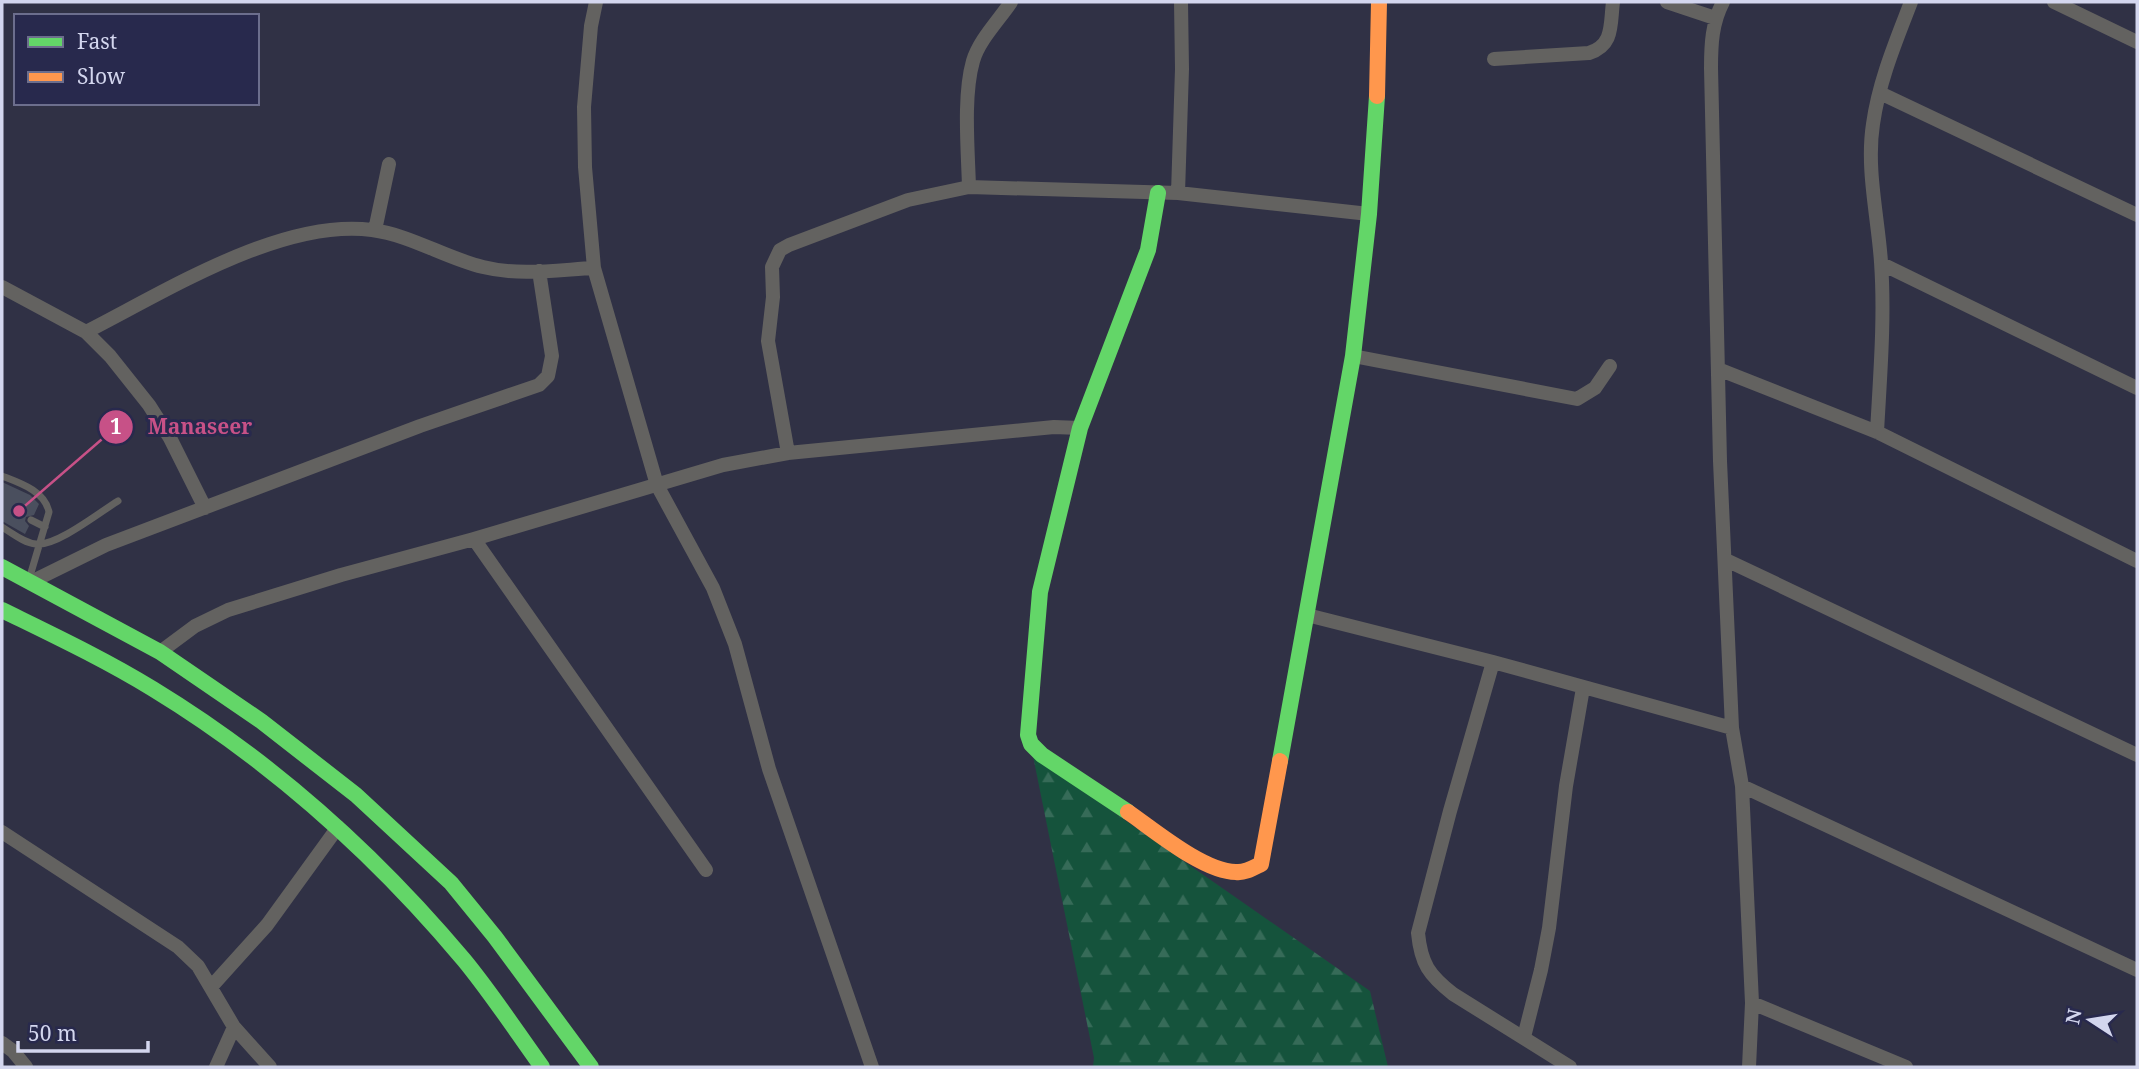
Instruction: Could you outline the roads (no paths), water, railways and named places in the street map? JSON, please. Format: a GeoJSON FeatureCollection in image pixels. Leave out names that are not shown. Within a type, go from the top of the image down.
{"type":"FeatureCollection","features":[{"type":"Feature","properties":{"kind":"main road"},"geometry":{"type":"LineString","coordinates":[[1158,193],[1148,250],[1080,428],[1040,592],[1028,735],[1031,744],[1042,755],[1207,865],[1231,873],[1246,873],[1261,864],[1353,356],[1369,215],[1379,66],[1379,2]]}},
{"type":"Feature","properties":{"kind":"main road"},"geometry":{"type":"LineString","coordinates":[[2,567],[160,652],[261,721],[356,794],[451,883],[495,937],[591,1067]]}},
{"type":"Feature","properties":{"kind":"main road"},"geometry":{"type":"LineString","coordinates":[[2,610],[102,660],[169,698],[246,750],[338,827],[384,870],[466,962],[542,1067]]}},
{"type":"Feature","properties":{"kind":"street"},"geometry":{"type":"LineString","coordinates":[[596,2],[591,26],[584,107],[584,167],[594,268],[657,485],[713,588],[735,644],[769,769],[872,1067]]}},
{"type":"Feature","properties":{"kind":"street"},"geometry":{"type":"LineString","coordinates":[[969,187],[968,102],[973,62],[979,47],[1011,2]]}},
{"type":"Feature","properties":{"kind":"street"},"geometry":{"type":"LineString","coordinates":[[1178,193],[1181,2]]}},
{"type":"Feature","properties":{"kind":"street"},"geometry":{"type":"LineString","coordinates":[[1494,59],[1600,50],[1608,38],[1612,2]]}},
{"type":"Feature","properties":{"kind":"street"},"geometry":{"type":"LineString","coordinates":[[1667,2],[1715,18]]}},
{"type":"Feature","properties":{"kind":"street"},"geometry":{"type":"LineString","coordinates":[[1723,2],[1715,18],[1711,45],[1720,461],[1732,727],[1742,786],[1752,1003],[1749,1067]]}},
{"type":"Feature","properties":{"kind":"street"},"geometry":{"type":"LineString","coordinates":[[1877,432],[1882,264],[1871,149],[1873,123],[1892,51],[1912,2]]}},
{"type":"Feature","properties":{"kind":"street"},"geometry":{"type":"LineString","coordinates":[[2054,2],[2137,42]]}},
{"type":"Feature","properties":{"kind":"street"},"geometry":{"type":"LineString","coordinates":[[1880,93],[2137,215]]}},
{"type":"Feature","properties":{"kind":"street"},"geometry":{"type":"LineString","coordinates":[[375,230],[389,164]]}},
{"type":"Feature","properties":{"kind":"street"},"geometry":{"type":"LineString","coordinates":[[788,453],[768,341],[773,297],[772,267],[775,256],[789,245],[908,201],[969,187],[1178,193],[1369,215]]}},
{"type":"Feature","properties":{"kind":"street"},"geometry":{"type":"LineString","coordinates":[[86,332],[217,266],[267,246],[338,229],[375,230],[482,267],[518,272],[594,268]]}},
{"type":"Feature","properties":{"kind":"street"},"geometry":{"type":"LineString","coordinates":[[1882,264],[2137,388]]}},
{"type":"Feature","properties":{"kind":"street"},"geometry":{"type":"LineString","coordinates":[[30,581],[106,545],[420,426],[539,385],[548,376],[552,356],[539,271]]}},
{"type":"Feature","properties":{"kind":"street"},"geometry":{"type":"LineString","coordinates":[[2,287],[86,332],[110,356],[149,405],[189,472],[205,508]]}},
{"type":"Feature","properties":{"kind":"street"},"geometry":{"type":"LineString","coordinates":[[1353,356],[1577,399],[1595,388],[1610,366]]}},
{"type":"Feature","properties":{"kind":"street"},"geometry":{"type":"LineString","coordinates":[[1718,369],[1877,432],[2137,561]]}},
{"type":"Feature","properties":{"kind":"street"},"geometry":{"type":"LineString","coordinates":[[160,652],[195,626],[228,610],[723,465],[788,453],[1054,427],[1080,428]]}},
{"type":"Feature","properties":{"kind":"street"},"geometry":{"type":"LineString","coordinates":[[474,539],[706,870]]}},
{"type":"Feature","properties":{"kind":"street"},"geometry":{"type":"LineString","coordinates":[[1726,560],[2137,755]]}},
{"type":"Feature","properties":{"kind":"street"},"geometry":{"type":"LineString","coordinates":[[1307,615],[1732,727]]}},
{"type":"Feature","properties":{"kind":"street"},"geometry":{"type":"LineString","coordinates":[[1493,662],[1450,811],[1419,933],[1420,953],[1436,981],[1452,994],[1570,1067]]}},
{"type":"Feature","properties":{"kind":"street"},"geometry":{"type":"LineString","coordinates":[[1524,1037],[1547,938],[1566,786],[1583,688]]}},
{"type":"Feature","properties":{"kind":"street"},"geometry":{"type":"LineString","coordinates":[[1742,786],[2137,970]]}},
{"type":"Feature","properties":{"kind":"street"},"geometry":{"type":"LineString","coordinates":[[211,987],[267,925],[338,827]]}},
{"type":"Feature","properties":{"kind":"street"},"geometry":{"type":"LineString","coordinates":[[2,832],[178,947],[198,965],[234,1027],[270,1067]]}},
{"type":"Feature","properties":{"kind":"street"},"geometry":{"type":"LineString","coordinates":[[1752,1003],[1906,1067]]}},
{"type":"Feature","properties":{"kind":"street"},"geometry":{"type":"LineString","coordinates":[[216,1067],[234,1027]]}},
{"type":"Feature","properties":{"kind":"street"},"geometry":{"type":"LineString","coordinates":[[2,1043],[13,1051],[26,1067]]}},
{"type":"Feature","properties":{"kind":"lane"},"geometry":{"type":"LineString","coordinates":[[2,475],[43,497],[49,512],[30,581]]}},
{"type":"Feature","properties":{"kind":"lane"},"geometry":{"type":"LineString","coordinates":[[2,527],[30,543],[39,545],[57,539],[118,501]]}},
{"type":"Feature","properties":{"kind":"lane"},"geometry":{"type":"LineString","coordinates":[[31,520],[45,527]]}},
{"type":"Feature","properties":{"kind":"place","name":"Manaseer"},"geometry":{"type":"Point","coordinates":[19,511]}}]}
